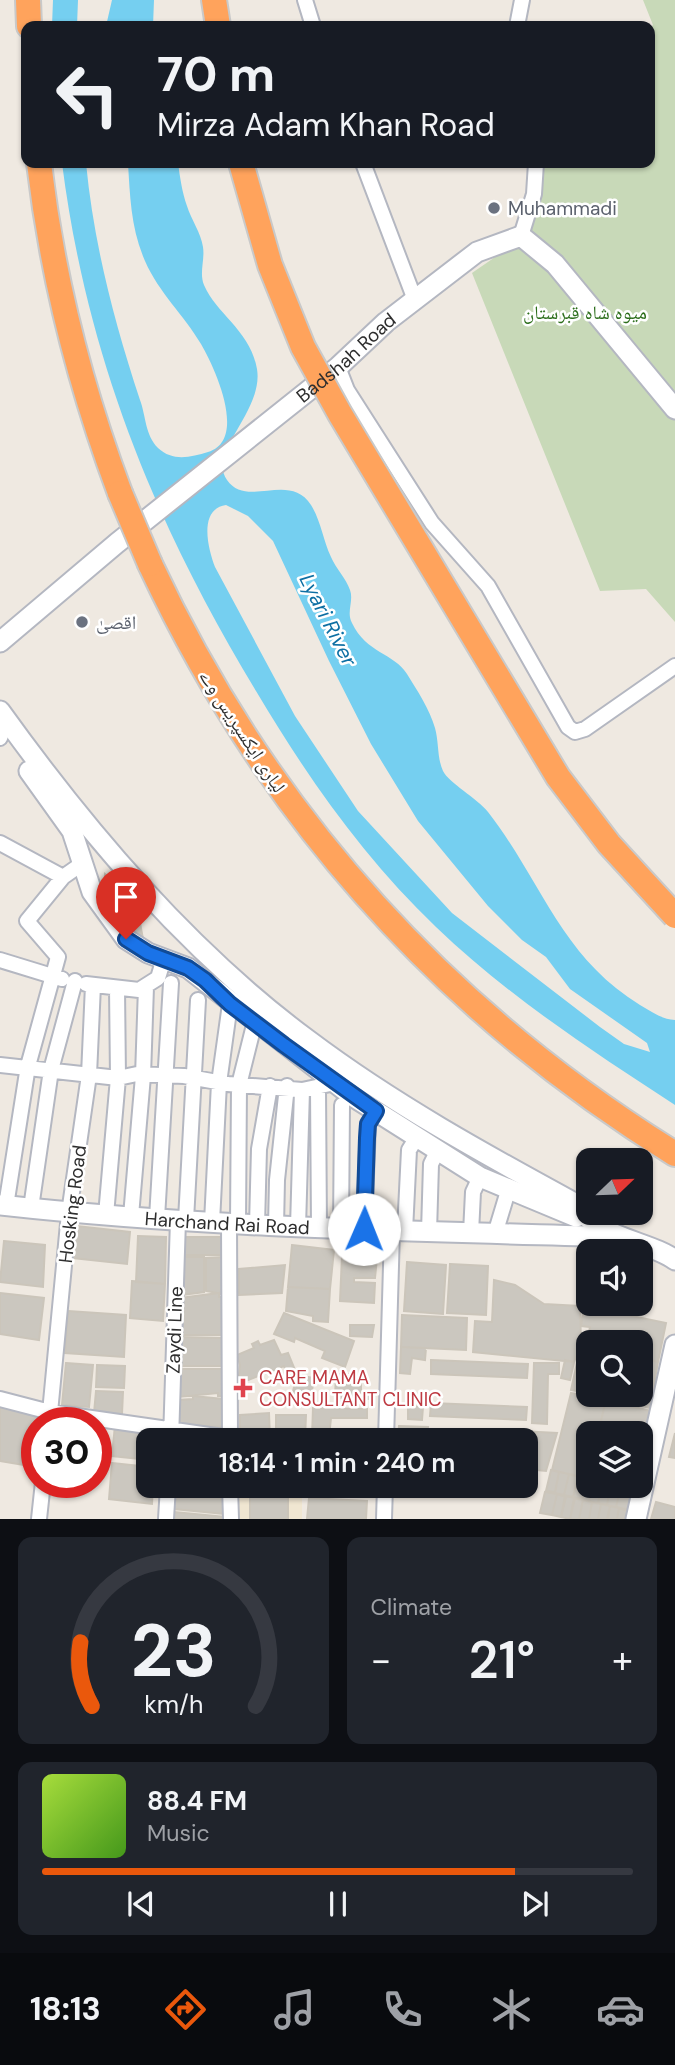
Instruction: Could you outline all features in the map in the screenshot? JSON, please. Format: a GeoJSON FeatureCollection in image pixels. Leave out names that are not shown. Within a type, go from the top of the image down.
{"type":"FeatureCollection","features":[{"type":"Feature","properties":{"kind":"highway"},"geometry":{"type":"LineString","coordinates":[[29,0],[29,21]]}},
{"type":"Feature","properties":{"kind":"highway"},"geometry":{"type":"LineString","coordinates":[[214,0],[217,21]]}},
{"type":"Feature","properties":{"kind":"highway","name":"لیاری ایکسپریس وے"},"geometry":{"type":"LineString","coordinates":[[40,168],[47,223],[72,343],[120,493],[150,564],[200,665],[239,730],[283,794],[356,886],[411,946],[500,1028],[596,1102],[675,1154]]}},
{"type":"Feature","properties":{"kind":"highway"},"geometry":{"type":"LineString","coordinates":[[242,168],[270,265],[303,347],[340,414],[558,777],[609,844],[675,916]]}},
{"type":"Feature","properties":{"kind":"main road","name":"Badshah Road"},"geometry":{"type":"LineString","coordinates":[[0,642],[338,367],[415,300],[477,252],[521,236]]}},
{"type":"Feature","properties":{"kind":"main road"},"geometry":{"type":"LineString","coordinates":[[521,236],[555,264],[675,409]]}},
{"type":"Feature","properties":{"kind":"main road"},"geometry":{"type":"LineString","coordinates":[[0,711],[67,800],[161,907],[244,988],[306,1040],[447,1134],[576,1204]]}},
{"type":"Feature","properties":{"kind":"main road"},"geometry":{"type":"LineString","coordinates":[[1,734],[72,831],[92,892],[112,925],[126,939],[148,953],[164,958],[205,980],[327,1086],[376,1111],[480,1177],[508,1191],[576,1217]]}},
{"type":"Feature","properties":{"kind":"main road","name":"Harchand Rai Road"},"geometry":{"type":"LineString","coordinates":[[3,1205],[69,1213],[298,1227],[622,1237]]}},
{"type":"Feature","properties":{"kind":"main road"},"geometry":{"type":"LineString","coordinates":[[602,1225],[622,1237],[674,1258]]}},
{"type":"Feature","properties":{"kind":"main road"},"geometry":{"type":"LineString","coordinates":[[636,1519],[675,1345]]}},
{"type":"Feature","properties":{"kind":"street"},"geometry":{"type":"LineString","coordinates":[[305,0],[311,21]]}},
{"type":"Feature","properties":{"kind":"street"},"geometry":{"type":"LineString","coordinates":[[518,21],[522,0]]}},
{"type":"Feature","properties":{"kind":"street"},"geometry":{"type":"LineString","coordinates":[[365,168],[415,300]]}},
{"type":"Feature","properties":{"kind":"street"},"geometry":{"type":"LineString","coordinates":[[521,236],[534,194],[536,168]]}},
{"type":"Feature","properties":{"kind":"street"},"geometry":{"type":"LineString","coordinates":[[338,367],[347,390],[432,523],[488,586],[568,727],[575,732],[584,729],[675,666]]}},
{"type":"Feature","properties":{"kind":"street"},"geometry":{"type":"LineString","coordinates":[[0,843],[64,877]]}},
{"type":"Feature","properties":{"kind":"street"},"geometry":{"type":"LineString","coordinates":[[3,1205],[28,1066],[55,977],[58,957],[27,921],[64,877],[83,863]]}},
{"type":"Feature","properties":{"kind":"street"},"geometry":{"type":"LineString","coordinates":[[0,960],[55,977],[139,990],[158,978],[164,958]]}},
{"type":"Feature","properties":{"kind":"street"},"geometry":{"type":"LineString","coordinates":[[31,1208],[51,1070],[75,981]]}},
{"type":"Feature","properties":{"kind":"street"},"geometry":{"type":"LineString","coordinates":[[157,1218],[171,983]]}},
{"type":"Feature","properties":{"kind":"street","name":"Hosking Road"},"geometry":{"type":"LineString","coordinates":[[50,1407],[69,1213],[89,1075],[93,985]]}},
{"type":"Feature","properties":{"kind":"street"},"geometry":{"type":"LineString","coordinates":[[131,1216],[143,1076],[146,987]]}},
{"type":"Feature","properties":{"kind":"street"},"geometry":{"type":"LineString","coordinates":[[106,1215],[118,1078],[117,988]]}},
{"type":"Feature","properties":{"kind":"street","name":"Zaydi Line"},"geometry":{"type":"LineString","coordinates":[[172,1428],[182,1220],[195,1077],[198,1000]]}},
{"type":"Feature","properties":{"kind":"street"},"geometry":{"type":"LineString","coordinates":[[230,1004],[219,1083],[242,1224]]}},
{"type":"Feature","properties":{"kind":"street"},"geometry":{"type":"LineString","coordinates":[[231,1428],[242,1224],[239,1085],[254,1021]]}},
{"type":"Feature","properties":{"kind":"street"},"geometry":{"type":"LineString","coordinates":[[1,1070],[28,1066],[118,1078],[195,1077],[239,1085],[294,1088],[327,1086],[319,1228]]}},
{"type":"Feature","properties":{"kind":"street"},"geometry":{"type":"LineString","coordinates":[[242,1224],[270,1086]]}},
{"type":"Feature","properties":{"kind":"street"},"geometry":{"type":"LineString","coordinates":[[242,1224],[277,1180],[294,1088]]}},
{"type":"Feature","properties":{"kind":"street"},"geometry":{"type":"LineString","coordinates":[[294,1088],[298,1227]]}},
{"type":"Feature","properties":{"kind":"street"},"geometry":{"type":"LineString","coordinates":[[341,1228],[342,1105]]}},
{"type":"Feature","properties":{"kind":"street"},"geometry":{"type":"LineString","coordinates":[[364,1229],[366,1143],[368,1124],[376,1111]]}},
{"type":"Feature","properties":{"kind":"street"},"geometry":{"type":"LineString","coordinates":[[387,1428],[398,1231],[409,1150],[417,1137]]}},
{"type":"Feature","properties":{"kind":"street"},"geometry":{"type":"LineString","coordinates":[[429,1232],[431,1164],[438,1150]]}},
{"type":"Feature","properties":{"kind":"street"},"geometry":{"type":"LineString","coordinates":[[471,1233],[473,1192],[480,1177]]}},
{"type":"Feature","properties":{"kind":"street"},"geometry":{"type":"LineString","coordinates":[[495,1234],[508,1191]]}},
{"type":"Feature","properties":{"kind":"street"},"geometry":{"type":"LineString","coordinates":[[0,1399],[22,1407]]}},
{"type":"Feature","properties":{"kind":"street"},"geometry":{"type":"LineString","coordinates":[[112,1426],[136,1429]]}},
{"type":"Feature","properties":{"kind":"street"},"geometry":{"type":"LineString","coordinates":[[39,1519],[41,1498]]}},
{"type":"Feature","properties":{"kind":"street"},"geometry":{"type":"LineString","coordinates":[[166,1519],[167,1498]]}},
{"type":"Feature","properties":{"kind":"street"},"geometry":{"type":"LineString","coordinates":[[230,1498],[231,1519]]}},
{"type":"Feature","properties":{"kind":"street"},"geometry":{"type":"LineString","coordinates":[[384,1519],[385,1498]]}},
{"type":"Feature","properties":{"kind":"shaded area"},"geometry":{"type":"Polygon","coordinates":[[[230,1498],[302,1498],[302,1519],[231,1519],[230,1498]]]}},
{"type":"Feature","properties":{"kind":"green space","name":"میوہ شاہ قبرستان"},"geometry":{"type":"Polygon","coordinates":[[[643,0],[675,0],[675,622],[646,589],[600,591],[472,273],[505,249],[521,232],[537,195],[541,168],[655,168],[655,21],[651,21],[643,0]]]}},
{"type":"Feature","properties":{"kind":"water"},"geometry":{"type":"Polygon","coordinates":[[[53,0],[78,0],[77,21],[52,21],[53,0]]]}},
{"type":"Feature","properties":{"kind":"water"},"geometry":{"type":"Polygon","coordinates":[[[112,0],[154,0],[153,21],[107,21],[112,0]]]}},
{"type":"Feature","properties":{"kind":"water","name":"Lyari River"},"geometry":{"type":"Polygon","coordinates":[[[63,168],[87,168],[106,283],[146,425],[154,443],[164,452],[176,457],[202,454],[220,445],[226,433],[227,419],[225,402],[214,369],[201,344],[151,273],[140,249],[132,213],[128,168],[179,168],[185,201],[202,242],[204,285],[248,344],[257,369],[257,385],[252,400],[224,457],[223,469],[227,480],[235,488],[245,491],[291,491],[302,495],[311,505],[331,557],[350,590],[352,623],[365,641],[401,667],[415,687],[433,721],[440,761],[446,776],[488,812],[507,838],[554,916],[590,964],[613,986],[640,1005],[661,1017],[675,1020],[675,1105],[551,1022],[464,952],[410,901],[385,873],[316,785],[275,723],[220,628],[157,502],[130,438],[89,304],[73,235],[63,168]],[[226,505],[217,508],[208,522],[208,541],[215,567],[295,716],[358,811],[452,913],[624,1044],[650,1052],[647,1043],[570,989],[546,957],[522,940],[488,906],[418,821],[371,744],[273,541],[248,516],[226,505]]]}},
{"type":"Feature","properties":{"kind":"building"},"geometry":{"type":"Polygon","coordinates":[[[105,874],[122,889],[140,923],[144,944],[113,914],[104,891],[105,874]]]}},
{"type":"Feature","properties":{"kind":"building"},"geometry":{"type":"Polygon","coordinates":[[[76,1226],[130,1232],[127,1264],[73,1258],[76,1226]]]}},
{"type":"Feature","properties":{"kind":"building"},"geometry":{"type":"Polygon","coordinates":[[[138,1236],[166,1237],[165,1284],[136,1282],[138,1236]]]}},
{"type":"Feature","properties":{"kind":"building"},"geometry":{"type":"Polygon","coordinates":[[[182,1237],[223,1237],[223,1255],[182,1255],[182,1237]]]}},
{"type":"Feature","properties":{"kind":"building"},"geometry":{"type":"Polygon","coordinates":[[[4,1241],[45,1245],[43,1287],[0,1282],[4,1241]]]}},
{"type":"Feature","properties":{"kind":"building"},"geometry":{"type":"Polygon","coordinates":[[[292,1245],[334,1250],[330,1289],[288,1287],[292,1245]]]}},
{"type":"Feature","properties":{"kind":"building"},"geometry":{"type":"Polygon","coordinates":[[[342,1256],[377,1258],[375,1278],[354,1278],[354,1282],[375,1283],[374,1303],[340,1301],[342,1256]]]}},
{"type":"Feature","properties":{"kind":"building"},"geometry":{"type":"Polygon","coordinates":[[[182,1257],[204,1257],[204,1292],[181,1295],[182,1257]]]}},
{"type":"Feature","properties":{"kind":"building"},"geometry":{"type":"Polygon","coordinates":[[[223,1257],[223,1294],[206,1291],[206,1258],[223,1257]]]}},
{"type":"Feature","properties":{"kind":"building"},"geometry":{"type":"Polygon","coordinates":[[[407,1262],[446,1265],[443,1314],[404,1311],[407,1262]]]}},
{"type":"Feature","properties":{"kind":"building"},"geometry":{"type":"Polygon","coordinates":[[[450,1264],[488,1266],[486,1315],[447,1313],[450,1264]]]}},
{"type":"Feature","properties":{"kind":"building"},"geometry":{"type":"Polygon","coordinates":[[[285,1265],[282,1293],[239,1295],[239,1269],[285,1265]]]}},
{"type":"Feature","properties":{"kind":"building"},"geometry":{"type":"Polygon","coordinates":[[[494,1280],[515,1285],[544,1304],[576,1306],[576,1316],[580,1316],[581,1330],[576,1330],[574,1362],[473,1352],[475,1321],[492,1322],[494,1280]]]}},
{"type":"Feature","properties":{"kind":"building"},"geometry":{"type":"Polygon","coordinates":[[[132,1281],[165,1284],[163,1321],[130,1318],[132,1281]]]}},
{"type":"Feature","properties":{"kind":"building"},"geometry":{"type":"Polygon","coordinates":[[[288,1287],[330,1289],[328,1322],[313,1321],[313,1316],[286,1311],[288,1287]]]}},
{"type":"Feature","properties":{"kind":"building"},"geometry":{"type":"Polygon","coordinates":[[[0,1293],[44,1298],[39,1340],[0,1334],[0,1293]]]}},
{"type":"Feature","properties":{"kind":"building"},"geometry":{"type":"Polygon","coordinates":[[[219,1293],[219,1297],[223,1297],[223,1335],[180,1335],[181,1298],[219,1293]]]}},
{"type":"Feature","properties":{"kind":"building"},"geometry":{"type":"Polygon","coordinates":[[[68,1311],[126,1315],[124,1357],[65,1353],[68,1311]]]}},
{"type":"Feature","properties":{"kind":"building"},"geometry":{"type":"Polygon","coordinates":[[[284,1313],[354,1341],[345,1367],[322,1358],[325,1351],[295,1338],[294,1342],[274,1334],[284,1313]]]}},
{"type":"Feature","properties":{"kind":"building"},"geometry":{"type":"Polygon","coordinates":[[[402,1315],[467,1318],[466,1350],[401,1347],[402,1315]]]}},
{"type":"Feature","properties":{"kind":"building"},"geometry":{"type":"Polygon","coordinates":[[[582,1316],[632,1316],[666,1323],[658,1362],[653,1361],[653,1330],[589,1330],[590,1327],[581,1326],[582,1316]]]}},
{"type":"Feature","properties":{"kind":"building"},"geometry":{"type":"Polygon","coordinates":[[[350,1325],[374,1325],[372,1337],[350,1336],[350,1325]]]}},
{"type":"Feature","properties":{"kind":"building"},"geometry":{"type":"Polygon","coordinates":[[[180,1337],[223,1338],[223,1366],[179,1366],[180,1337]]]}},
{"type":"Feature","properties":{"kind":"building"},"geometry":{"type":"Polygon","coordinates":[[[274,1340],[281,1355],[288,1353],[297,1375],[314,1378],[310,1403],[291,1401],[295,1382],[289,1380],[284,1366],[238,1384],[240,1365],[237,1355],[254,1348],[252,1344],[258,1341],[260,1345],[274,1340]]]}},
{"type":"Feature","properties":{"kind":"building"},"geometry":{"type":"Polygon","coordinates":[[[401,1347],[426,1348],[425,1360],[412,1358],[410,1374],[400,1373],[401,1347]]]}},
{"type":"Feature","properties":{"kind":"building"},"geometry":{"type":"Polygon","coordinates":[[[431,1360],[528,1364],[527,1378],[431,1374],[431,1360]]]}},
{"type":"Feature","properties":{"kind":"building"},"geometry":{"type":"Polygon","coordinates":[[[565,1360],[574,1362],[570,1380],[561,1378],[565,1360]]]}},
{"type":"Feature","properties":{"kind":"building"},"geometry":{"type":"Polygon","coordinates":[[[653,1361],[658,1362],[653,1391],[653,1361]]]}},
{"type":"Feature","properties":{"kind":"building"},"geometry":{"type":"Polygon","coordinates":[[[66,1363],[93,1365],[89,1407],[62,1405],[66,1363]]]}},
{"type":"Feature","properties":{"kind":"building"},"geometry":{"type":"Polygon","coordinates":[[[534,1363],[559,1363],[559,1374],[548,1374],[547,1424],[532,1423],[534,1363]]]}},
{"type":"Feature","properties":{"kind":"building"},"geometry":{"type":"Polygon","coordinates":[[[97,1365],[125,1366],[124,1388],[96,1387],[97,1365]]]}},
{"type":"Feature","properties":{"kind":"building"},"geometry":{"type":"Polygon","coordinates":[[[576,1368],[576,1391],[571,1390],[576,1368]]]}},
{"type":"Feature","properties":{"kind":"building"},"geometry":{"type":"Polygon","coordinates":[[[179,1369],[223,1369],[223,1396],[218,1396],[218,1393],[178,1397],[179,1369]]]}},
{"type":"Feature","properties":{"kind":"building"},"geometry":{"type":"Polygon","coordinates":[[[336,1374],[352,1374],[352,1381],[361,1381],[361,1391],[370,1391],[370,1399],[335,1398],[336,1374]]]}},
{"type":"Feature","properties":{"kind":"building"},"geometry":{"type":"Polygon","coordinates":[[[96,1391],[123,1392],[122,1414],[112,1414],[112,1407],[95,1407],[96,1391]]]}},
{"type":"Feature","properties":{"kind":"building"},"geometry":{"type":"Polygon","coordinates":[[[571,1393],[576,1394],[576,1407],[604,1407],[601,1421],[576,1421],[576,1476],[552,1470],[571,1393]]]}},
{"type":"Feature","properties":{"kind":"building"},"geometry":{"type":"Polygon","coordinates":[[[193,1396],[223,1399],[223,1428],[177,1423],[178,1400],[193,1399],[193,1396]]]}},
{"type":"Feature","properties":{"kind":"building"},"geometry":{"type":"Polygon","coordinates":[[[431,1403],[527,1407],[526,1420],[430,1416],[431,1403]]]}},
{"type":"Feature","properties":{"kind":"building"},"geometry":{"type":"Polygon","coordinates":[[[0,1406],[21,1412],[21,1464],[0,1461],[0,1406]]]}},
{"type":"Feature","properties":{"kind":"building"},"geometry":{"type":"Polygon","coordinates":[[[408,1406],[423,1407],[422,1420],[408,1419],[408,1406]]]}},
{"type":"Feature","properties":{"kind":"building"},"geometry":{"type":"Polygon","coordinates":[[[604,1407],[635,1407],[651,1411],[648,1421],[601,1421],[604,1407]]]}},
{"type":"Feature","properties":{"kind":"building"},"geometry":{"type":"Polygon","coordinates":[[[313,1408],[367,1409],[367,1418],[331,1418],[330,1428],[312,1428],[313,1408]]]}},
{"type":"Feature","properties":{"kind":"building"},"geometry":{"type":"Polygon","coordinates":[[[269,1413],[270,1428],[240,1428],[240,1415],[269,1413]]]}},
{"type":"Feature","properties":{"kind":"building"},"geometry":{"type":"Polygon","coordinates":[[[276,1415],[306,1415],[305,1428],[276,1428],[276,1415]]]}},
{"type":"Feature","properties":{"kind":"building"},"geometry":{"type":"Polygon","coordinates":[[[115,1425],[148,1428],[136,1428],[136,1459],[112,1456],[115,1425]]]}},
{"type":"Feature","properties":{"kind":"building"},"geometry":{"type":"Polygon","coordinates":[[[399,1426],[428,1427],[428,1428],[399,1426]]]}},
{"type":"Feature","properties":{"kind":"building"},"geometry":{"type":"Polygon","coordinates":[[[538,1432],[557,1433],[546,1471],[538,1470],[538,1432]]]}},
{"type":"Feature","properties":{"kind":"building"},"geometry":{"type":"Polygon","coordinates":[[[675,1433],[675,1458],[669,1457],[675,1433]]]}},
{"type":"Feature","properties":{"kind":"building"},"geometry":{"type":"Polygon","coordinates":[[[112,1463],[136,1466],[136,1498],[152,1498],[152,1504],[109,1499],[112,1498],[112,1463]]]}},
{"type":"Feature","properties":{"kind":"building"},"geometry":{"type":"Polygon","coordinates":[[[551,1470],[559,1472],[555,1492],[546,1491],[551,1470]]]}},
{"type":"Feature","properties":{"kind":"building"},"geometry":{"type":"Polygon","coordinates":[[[559,1472],[569,1474],[564,1495],[555,1493],[559,1472]]]}},
{"type":"Feature","properties":{"kind":"building"},"geometry":{"type":"Polygon","coordinates":[[[569,1474],[576,1476],[573,1497],[564,1495],[569,1474]]]}},
{"type":"Feature","properties":{"kind":"building"},"geometry":{"type":"Polygon","coordinates":[[[545,1492],[557,1494],[552,1515],[540,1513],[545,1492]]]}},
{"type":"Feature","properties":{"kind":"building"},"geometry":{"type":"Polygon","coordinates":[[[557,1494],[566,1497],[561,1517],[552,1515],[557,1494]]]}},
{"type":"Feature","properties":{"kind":"building"},"geometry":{"type":"Polygon","coordinates":[[[565,1496],[575,1498],[570,1519],[561,1517],[565,1496]]]}},
{"type":"Feature","properties":{"kind":"building"},"geometry":{"type":"Polygon","coordinates":[[[175,1498],[224,1498],[224,1514],[174,1509],[175,1498]]]}},
{"type":"Feature","properties":{"kind":"building"},"geometry":{"type":"Polygon","coordinates":[[[250,1498],[288,1498],[288,1519],[250,1519],[250,1498]]]}},
{"type":"Feature","properties":{"kind":"building"},"geometry":{"type":"Polygon","coordinates":[[[309,1498],[367,1501],[366,1519],[307,1519],[309,1498]]]}},
{"type":"Feature","properties":{"kind":"building"},"geometry":{"type":"Polygon","coordinates":[[[574,1498],[583,1500],[579,1519],[570,1519],[574,1498]]]}},
{"type":"Feature","properties":{"kind":"building"},"geometry":{"type":"Polygon","coordinates":[[[590,1498],[599,1498],[598,1503],[589,1501],[590,1498]]]}},
{"type":"Feature","properties":{"kind":"building"},"geometry":{"type":"Polygon","coordinates":[[[599,1498],[608,1498],[607,1505],[598,1503],[599,1498]]]}},
{"type":"Feature","properties":{"kind":"building"},"geometry":{"type":"Polygon","coordinates":[[[608,1498],[618,1498],[616,1507],[607,1505],[608,1498]]]}},
{"type":"Feature","properties":{"kind":"building"},"geometry":{"type":"Polygon","coordinates":[[[618,1498],[631,1498],[629,1510],[616,1507],[618,1498]]]}},
{"type":"Feature","properties":{"kind":"building"},"geometry":{"type":"Polygon","coordinates":[[[583,1500],[592,1502],[589,1519],[579,1519],[583,1500]]]}},
{"type":"Feature","properties":{"kind":"building"},"geometry":{"type":"Polygon","coordinates":[[[592,1502],[601,1504],[598,1519],[589,1519],[592,1502]]]}},
{"type":"Feature","properties":{"kind":"building"},"geometry":{"type":"Polygon","coordinates":[[[656,1502],[675,1507],[675,1519],[651,1519],[656,1502]]]}},
{"type":"Feature","properties":{"kind":"building"},"geometry":{"type":"Polygon","coordinates":[[[601,1504],[610,1506],[607,1519],[598,1519],[601,1504]]]}},
{"type":"Feature","properties":{"kind":"building"},"geometry":{"type":"Polygon","coordinates":[[[610,1506],[619,1508],[617,1519],[608,1519],[610,1506]]]}},
{"type":"Feature","properties":{"kind":"building"},"geometry":{"type":"Polygon","coordinates":[[[619,1508],[628,1511],[626,1519],[617,1519],[619,1508]]]}},
{"type":"Feature","properties":{"kind":"building"},"geometry":{"type":"Polygon","coordinates":[[[174,1512],[225,1517],[225,1519],[174,1519],[174,1512]]]}},
{"type":"Feature","properties":{"kind":"place","name":"Muhammadi"},"geometry":{"type":"Point","coordinates":[494,208]}},
{"type":"Feature","properties":{"kind":"place","name":"اقصیٰ"},"geometry":{"type":"Point","coordinates":[82,622]}},
{"type":"Feature","properties":{"kind":"place","name":"CARE MAMA CONSULTANT CLINIC"},"geometry":{"type":"Point","coordinates":[243,1388]}},
{"type":"Feature","properties":{"kind":"route"},"geometry":{"type":"LineString","coordinates":[[126,939],[148,953],[188,968],[230,1004],[376,1111],[368,1124],[365,1152],[364,1229]]}}]}
